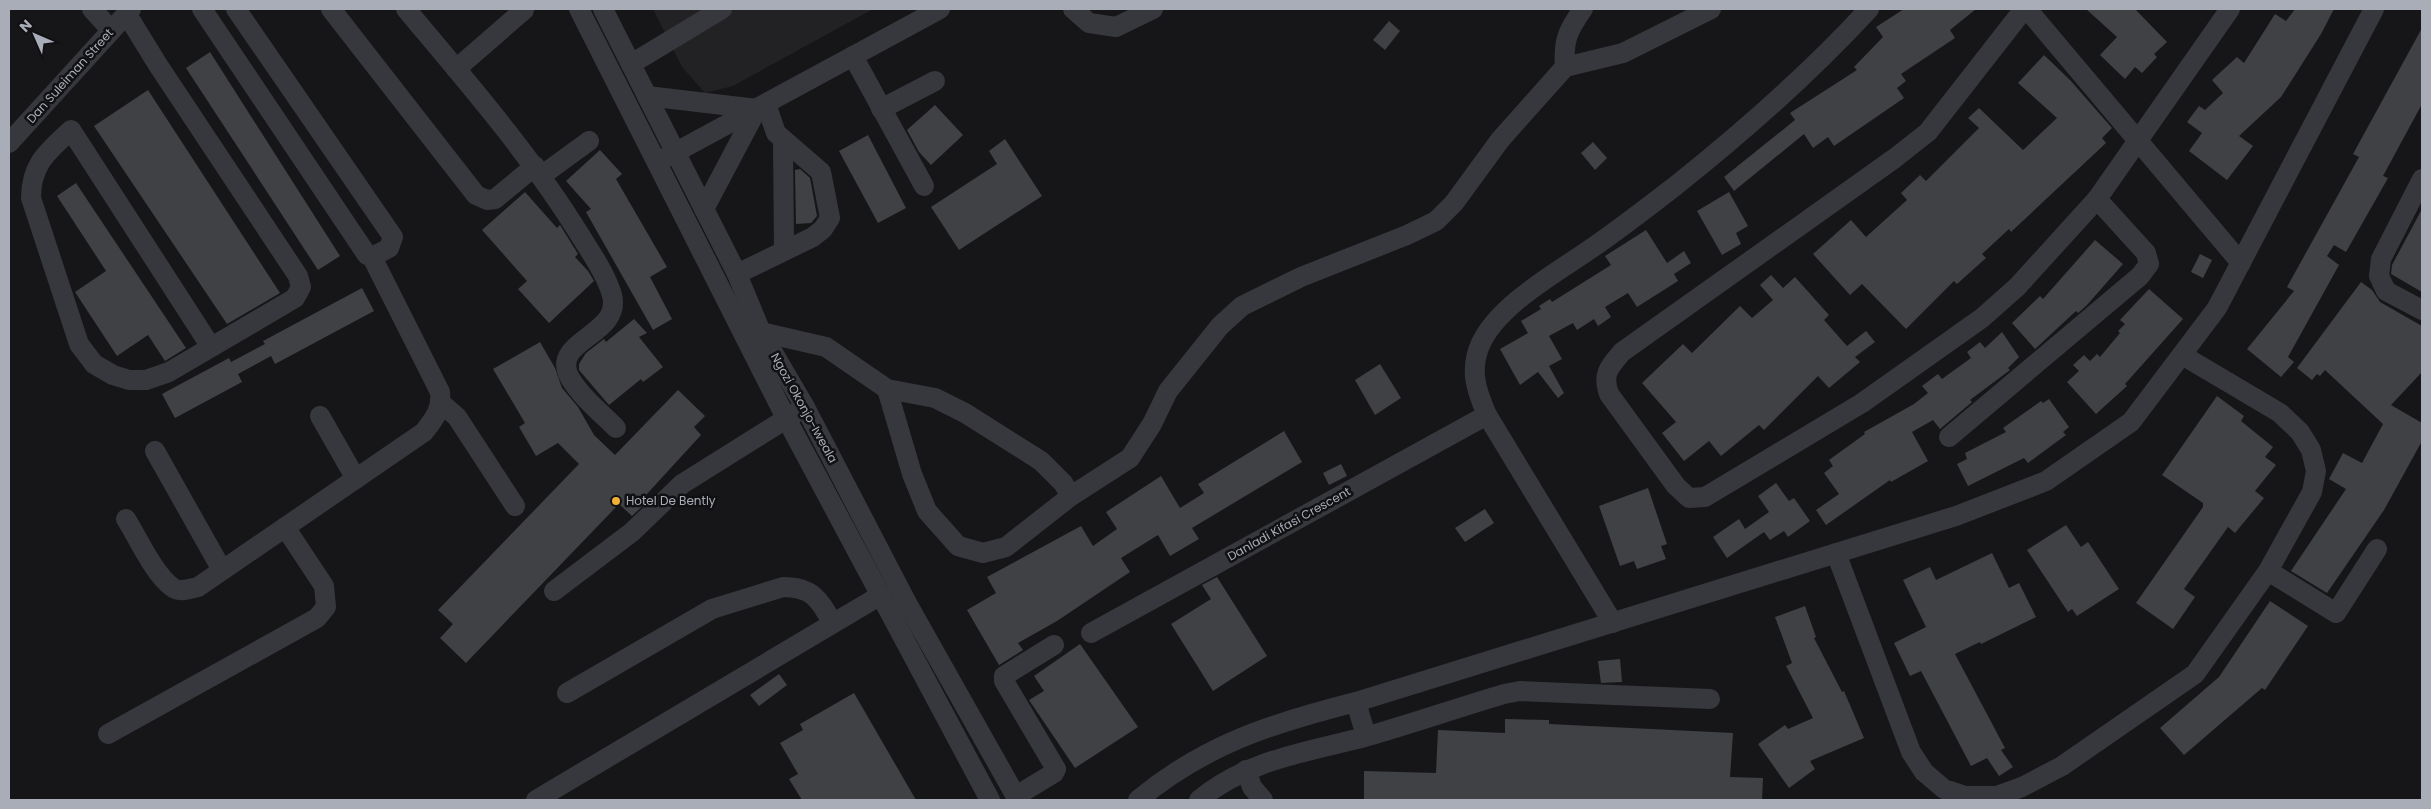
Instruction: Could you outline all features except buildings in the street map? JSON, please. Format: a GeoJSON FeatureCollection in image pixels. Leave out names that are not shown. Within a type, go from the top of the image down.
{"type":"FeatureCollection","features":[{"type":"Feature","properties":{"kind":"street"},"geometry":{"type":"LineString","coordinates":[[92,9],[111,30]]}},
{"type":"Feature","properties":{"kind":"street"},"geometry":{"type":"LineString","coordinates":[[126,519],[159,573],[172,588],[185,591],[198,587],[424,432],[439,413],[441,403],[440,392],[372,257],[367,255],[202,9]]}},
{"type":"Feature","properties":{"kind":"street"},"geometry":{"type":"LineString","coordinates":[[236,9],[393,238],[389,248],[372,257]]}},
{"type":"Feature","properties":{"kind":"street"},"geometry":{"type":"LineString","coordinates":[[331,9],[476,195],[487,200],[495,200],[538,171],[589,141]]}},
{"type":"Feature","properties":{"kind":"street"},"geometry":{"type":"LineString","coordinates":[[406,9],[538,171],[594,259],[612,296],[612,311],[600,329],[569,351],[565,365],[569,376],[616,428]]}},
{"type":"Feature","properties":{"kind":"street","name":"Ngozi Okonjo-Iweala"},"geometry":{"type":"LineString","coordinates":[[579,9],[786,418],[990,800]]}},
{"type":"Feature","properties":{"kind":"street","name":"Ngozi Okonjo-Iweala"},"geometry":{"type":"LineString","coordinates":[[604,9],[737,274],[761,332],[805,407],[908,605],[1017,798]]}},
{"type":"Feature","properties":{"kind":"street"},"geometry":{"type":"LineString","coordinates":[[631,64],[722,9]]}},
{"type":"Feature","properties":{"kind":"street"},"geometry":{"type":"LineString","coordinates":[[656,163],[940,9]]}},
{"type":"Feature","properties":{"kind":"street"},"geometry":{"type":"LineString","coordinates":[[1073,9],[1089,23],[1116,28],[1152,9]]}},
{"type":"Feature","properties":{"kind":"street"},"geometry":{"type":"LineString","coordinates":[[1565,66],[1564,48],[1569,29],[1583,9]]}},
{"type":"Feature","properties":{"kind":"street"},"geometry":{"type":"LineString","coordinates":[[887,389],[912,474],[927,511],[958,546],[983,553],[1006,547],[1071,496],[1130,458],[1152,424],[1168,391],[1220,326],[1242,306],[1301,277],[1407,235],[1436,221],[1454,203],[1500,140],[1565,66],[1623,53],[1711,9]]}},
{"type":"Feature","properties":{"kind":"street"},"geometry":{"type":"LineString","coordinates":[[1612,622],[1487,415],[1478,394],[1473,372],[1481,342],[1499,318],[1531,289],[1588,251],[1674,186],[1772,102],[1841,39],[1869,9]]}},
{"type":"Feature","properties":{"kind":"street"},"geometry":{"type":"LineString","coordinates":[[2230,9],[2138,141],[2097,199],[2017,287],[1982,318],[1862,403],[1705,497],[1689,498],[1676,486],[1609,394],[1605,381],[1610,366],[1622,352],[1895,158],[1928,132],[2025,9],[2138,141],[2240,263]]}},
{"type":"Feature","properties":{"kind":"street"},"geometry":{"type":"LineString","coordinates":[[1138,800],[1167,776],[1215,748],[1266,727],[1356,702],[1956,516],[2046,481],[2131,422],[2217,308],[2374,9]]}},
{"type":"Feature","properties":{"kind":"street"},"geometry":{"type":"LineString","coordinates":[[456,69],[524,10]]}},
{"type":"Feature","properties":{"kind":"street"},"geometry":{"type":"LineString","coordinates":[[129,11],[158,65],[298,276],[301,286],[295,298],[212,347],[169,372],[146,380],[129,380],[113,376],[94,364],[79,344],[31,198],[31,183],[37,166],[48,150],[71,130],[212,347]]}},
{"type":"Feature","properties":{"kind":"street","name":"Dan Suleiman Street"},"geometry":{"type":"LineString","coordinates":[[9,143],[129,11]]}},
{"type":"Feature","properties":{"kind":"street"},"geometry":{"type":"LineString","coordinates":[[853,56],[924,186]]}},
{"type":"Feature","properties":{"kind":"street"},"geometry":{"type":"LineString","coordinates":[[881,109],[935,81]]}},
{"type":"Feature","properties":{"kind":"street"},"geometry":{"type":"LineString","coordinates":[[647,96],[762,107]]}},
{"type":"Feature","properties":{"kind":"street"},"geometry":{"type":"LineString","coordinates":[[737,274],[813,237],[823,229],[830,218],[821,172],[783,141],[762,107]]}},
{"type":"Feature","properties":{"kind":"street"},"geometry":{"type":"LineString","coordinates":[[704,209],[762,107]]}},
{"type":"Feature","properties":{"kind":"street"},"geometry":{"type":"LineString","coordinates":[[783,141],[784,250]]}},
{"type":"Feature","properties":{"kind":"street"},"geometry":{"type":"LineString","coordinates":[[2422,179],[2381,259],[2379,276],[2386,291],[2422,310]]}},
{"type":"Feature","properties":{"kind":"street"},"geometry":{"type":"LineString","coordinates":[[1949,437],[2140,276],[2149,264],[2146,253],[2097,199]]}},
{"type":"Feature","properties":{"kind":"street"},"geometry":{"type":"LineString","coordinates":[[761,332],[826,347],[887,389],[935,398],[965,413],[1041,461],[1063,483],[1071,496]]}},
{"type":"Feature","properties":{"kind":"street"},"geometry":{"type":"LineString","coordinates":[[1836,553],[1911,752],[1924,772],[1944,790],[1965,796],[1997,796],[2022,787],[2062,766],[2195,674],[2268,571],[2312,492],[2316,471],[2311,450],[2300,432],[2280,413],[2182,355]]}},
{"type":"Feature","properties":{"kind":"street"},"geometry":{"type":"LineString","coordinates":[[441,403],[457,417],[515,506]]}},
{"type":"Feature","properties":{"kind":"street"},"geometry":{"type":"LineString","coordinates":[[554,591],[632,532],[682,484],[805,407]]}},
{"type":"Feature","properties":{"kind":"street","name":"Danladi Kifasi Crescent"},"geometry":{"type":"LineString","coordinates":[[1091,633],[1487,415]]}},
{"type":"Feature","properties":{"kind":"street"},"geometry":{"type":"LineString","coordinates":[[320,416],[356,479]]}},
{"type":"Feature","properties":{"kind":"street"},"geometry":{"type":"LineString","coordinates":[[155,451],[222,570]]}},
{"type":"Feature","properties":{"kind":"street"},"geometry":{"type":"LineString","coordinates":[[108,734],[317,618],[326,608],[324,586],[285,528]]}},
{"type":"Feature","properties":{"kind":"street"},"geometry":{"type":"LineString","coordinates":[[2268,571],[2336,613],[2377,549]]}},
{"type":"Feature","properties":{"kind":"street"},"geometry":{"type":"LineString","coordinates":[[567,693],[712,610],[783,587],[807,590],[822,604],[832,622]]}},
{"type":"Feature","properties":{"kind":"street"},"geometry":{"type":"LineString","coordinates":[[536,800],[832,622],[881,595]]}},
{"type":"Feature","properties":{"kind":"street"},"geometry":{"type":"LineString","coordinates":[[1017,798],[1054,773],[1056,769],[1004,681],[1004,676],[1054,645]]}},
{"type":"Feature","properties":{"kind":"street"},"geometry":{"type":"LineString","coordinates":[[1199,800],[1246,770],[1268,760],[1366,736],[1504,694],[1520,691],[1710,699]]}},
{"type":"Feature","properties":{"kind":"street"},"geometry":{"type":"LineString","coordinates":[[1356,702],[1366,736]]}},
{"type":"Feature","properties":{"kind":"street"},"geometry":{"type":"LineString","coordinates":[[1246,770],[1252,787],[1263,800]]}},
{"type":"Feature","properties":{"kind":"shaded area"},"geometry":{"type":"Polygon","coordinates":[[[653,9],[873,9],[733,86],[705,93],[682,67],[653,9]]]}},
{"type":"Feature","properties":{"kind":"place","name":"Hotel De Bently"},"geometry":{"type":"Point","coordinates":[616,501]}}]}
